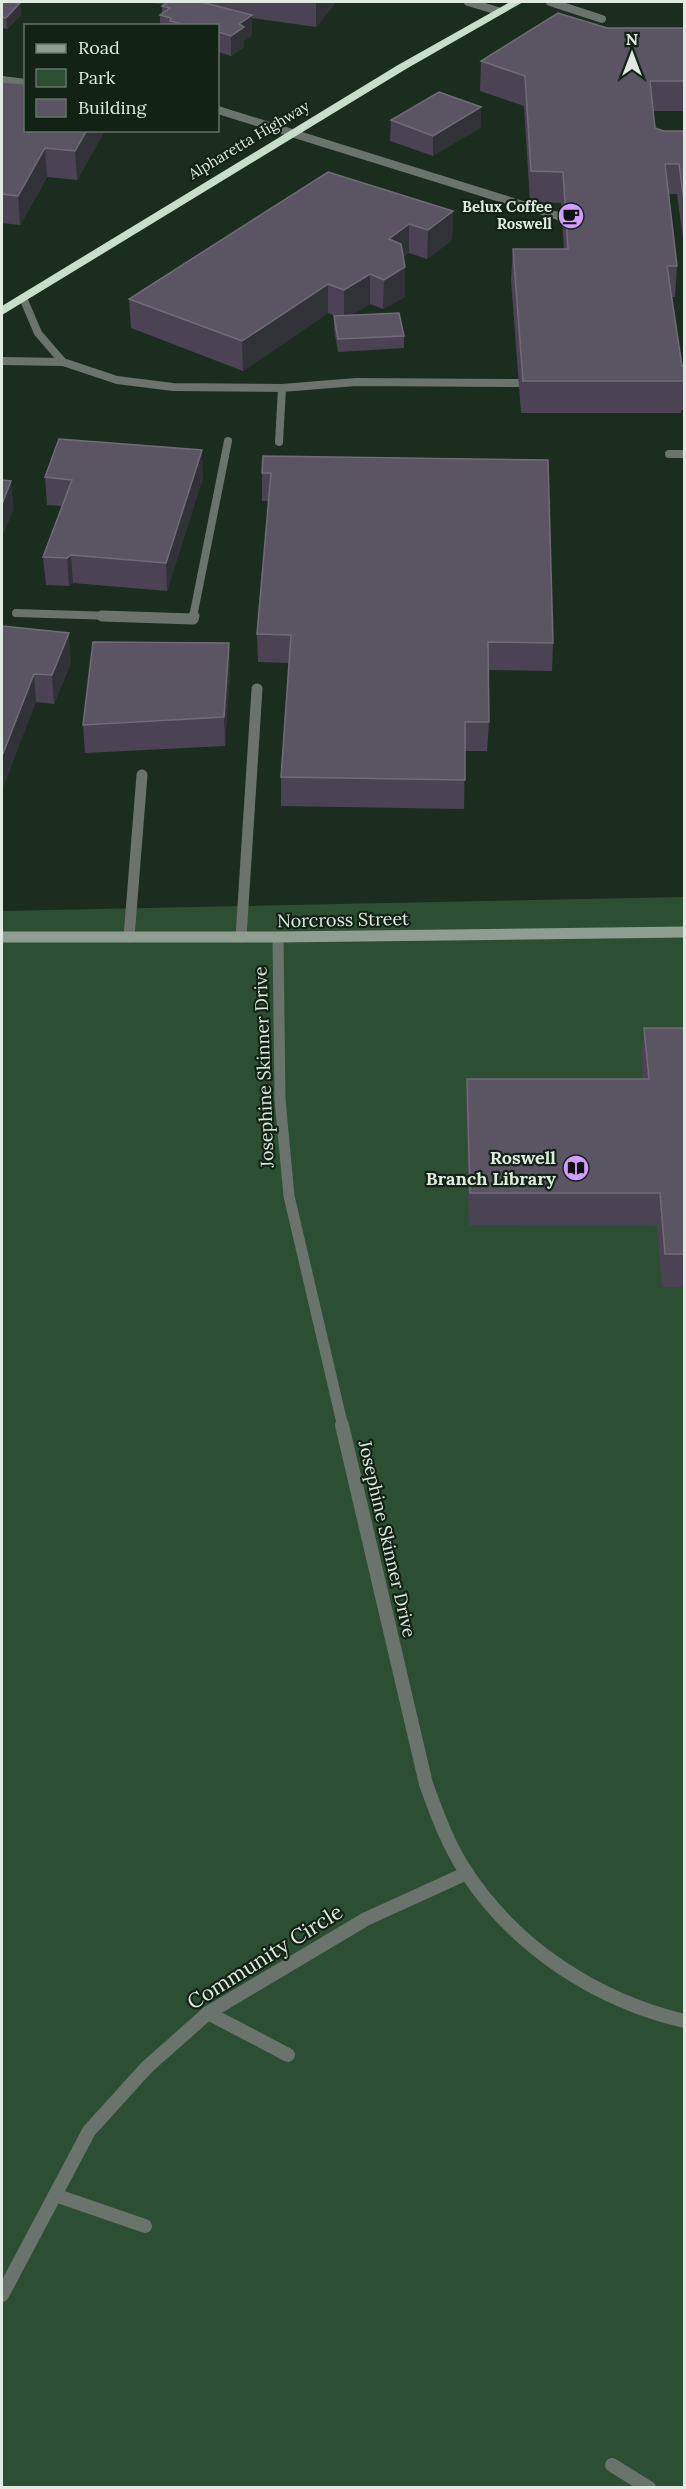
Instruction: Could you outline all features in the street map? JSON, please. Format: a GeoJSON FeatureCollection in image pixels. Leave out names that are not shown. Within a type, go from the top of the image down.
{"type":"FeatureCollection","features":[{"type":"Feature","properties":{"kind":"highway","name":"Alpharetta Highway"},"geometry":{"type":"LineString","coordinates":[[2,311],[293,132],[517,2]]}},
{"type":"Feature","properties":{"kind":"street"},"geometry":{"type":"LineString","coordinates":[[468,2],[498,11]]}},
{"type":"Feature","properties":{"kind":"street"},"geometry":{"type":"LineString","coordinates":[[550,2],[602,19]]}},
{"type":"Feature","properties":{"kind":"street"},"geometry":{"type":"LineString","coordinates":[[2,80],[24,83]]}},
{"type":"Feature","properties":{"kind":"street"},"geometry":{"type":"LineString","coordinates":[[219,110],[558,216]]}},
{"type":"Feature","properties":{"kind":"street"},"geometry":{"type":"LineString","coordinates":[[23,298],[34,329],[48,350],[63,362]]}},
{"type":"Feature","properties":{"kind":"street"},"geometry":{"type":"LineString","coordinates":[[2,361],[63,362],[117,380],[173,387],[282,388],[356,382],[522,383]]}},
{"type":"Feature","properties":{"kind":"street"},"geometry":{"type":"LineString","coordinates":[[279,442],[282,388]]}},
{"type":"Feature","properties":{"kind":"street"},"geometry":{"type":"LineString","coordinates":[[16,613],[193,619],[228,441]]}},
{"type":"Feature","properties":{"kind":"street"},"geometry":{"type":"LineString","coordinates":[[669,454],[684,454]]}},
{"type":"Feature","properties":{"kind":"street"},"geometry":{"type":"LineString","coordinates":[[241,937],[257,689]]}},
{"type":"Feature","properties":{"kind":"street"},"geometry":{"type":"LineString","coordinates":[[129,937],[142,776]]}},
{"type":"Feature","properties":{"kind":"street","name":"Norcross Street"},"geometry":{"type":"LineString","coordinates":[[2,937],[279,937],[684,932]]}},
{"type":"Feature","properties":{"kind":"street","name":"Josephine Skinner Drive"},"geometry":{"type":"LineString","coordinates":[[279,937],[278,996],[289,1196],[426,1784],[441,1828],[466,1873],[501,1916],[534,1947],[575,1975],[618,2000],[671,2019],[684,2021]]}},
{"type":"Feature","properties":{"kind":"street","name":"Community Circle"},"geometry":{"type":"LineString","coordinates":[[2,2295],[89,2131],[147,2067],[208,2013],[366,1919],[466,1873]]}},
{"type":"Feature","properties":{"kind":"street"},"geometry":{"type":"LineString","coordinates":[[208,2013],[288,2055]]}},
{"type":"Feature","properties":{"kind":"street"},"geometry":{"type":"LineString","coordinates":[[55,2195],[145,2226]]}},
{"type":"Feature","properties":{"kind":"street"},"geometry":{"type":"LineString","coordinates":[[612,2465],[649,2487]]}},
{"type":"Feature","properties":{"kind":"green space"},"geometry":{"type":"Polygon","coordinates":[[[684,897],[684,2487],[2,2487],[2,911],[684,897]]]}},
{"type":"Feature","properties":{"kind":"building"},"geometry":{"type":"Polygon","coordinates":[[[2,2],[20,3],[6,18],[2,17],[2,2]]]}},
{"type":"Feature","properties":{"kind":"building"},"geometry":{"type":"Polygon","coordinates":[[[168,2],[201,2],[252,15],[239,24],[244,27],[231,36],[219,32],[219,24],[182,24],[170,21],[171,18],[160,15],[170,8],[162,6],[168,2]]]}},
{"type":"Feature","properties":{"kind":"building"},"geometry":{"type":"Polygon","coordinates":[[[558,13],[607,28],[684,28],[684,81],[650,81],[655,128],[664,131],[684,131],[684,201],[679,164],[665,164],[677,266],[667,266],[682,366],[684,366],[684,381],[523,381],[513,249],[568,249],[563,172],[531,171],[525,76],[481,61],[558,13]]]}},
{"type":"Feature","properties":{"kind":"building"},"geometry":{"type":"Polygon","coordinates":[[[2,82],[24,84],[24,132],[86,132],[75,151],[45,148],[18,196],[2,194],[2,82]]]}},
{"type":"Feature","properties":{"kind":"building"},"geometry":{"type":"Polygon","coordinates":[[[439,92],[481,107],[433,136],[391,120],[439,92]]]}},
{"type":"Feature","properties":{"kind":"building"},"geometry":{"type":"Polygon","coordinates":[[[328,172],[453,211],[428,230],[409,224],[389,239],[401,244],[405,267],[384,280],[370,274],[344,290],[328,284],[242,341],[129,299],[328,172]]]}},
{"type":"Feature","properties":{"kind":"building"},"geometry":{"type":"Polygon","coordinates":[[[399,313],[404,336],[338,339],[334,316],[399,313]]]}},
{"type":"Feature","properties":{"kind":"building"},"geometry":{"type":"Polygon","coordinates":[[[59,439],[202,450],[166,563],[71,555],[67,558],[43,557],[72,480],[45,477],[59,439]]]}},
{"type":"Feature","properties":{"kind":"building"},"geometry":{"type":"Polygon","coordinates":[[[263,456],[548,460],[553,643],[488,642],[489,722],[465,722],[465,780],[281,777],[291,635],[257,634],[271,473],[262,473],[263,456]]]}},
{"type":"Feature","properties":{"kind":"building"},"geometry":{"type":"Polygon","coordinates":[[[2,480],[11,481],[2,504],[2,480]]]}},
{"type":"Feature","properties":{"kind":"building"},"geometry":{"type":"Polygon","coordinates":[[[2,626],[69,633],[52,675],[34,674],[2,756],[2,626]]]}},
{"type":"Feature","properties":{"kind":"building"},"geometry":{"type":"Polygon","coordinates":[[[93,642],[229,643],[224,717],[83,725],[93,642]]]}},
{"type":"Feature","properties":{"kind":"building","name":"Roswell Branch Library"},"geometry":{"type":"Polygon","coordinates":[[[644,1028],[684,1028],[684,1254],[665,1254],[660,1193],[470,1193],[467,1079],[649,1079],[644,1028]]]}},
{"type":"Feature","properties":{"kind":"place","name":"Belux Coffee Roswell"},"geometry":{"type":"Point","coordinates":[571,216]}},
{"type":"Feature","properties":{"kind":"place","name":"Roswell Branch Library"},"geometry":{"type":"Point","coordinates":[576,1168]}}]}
